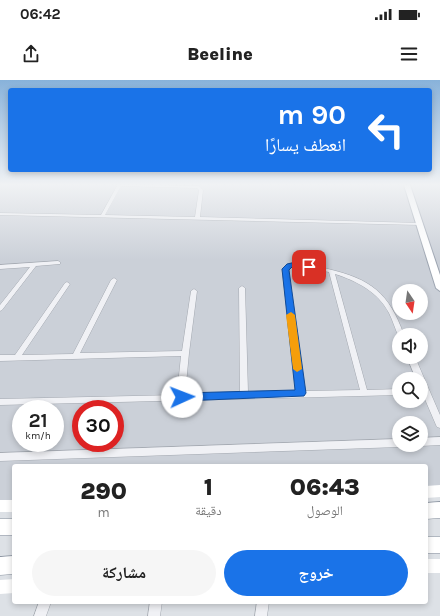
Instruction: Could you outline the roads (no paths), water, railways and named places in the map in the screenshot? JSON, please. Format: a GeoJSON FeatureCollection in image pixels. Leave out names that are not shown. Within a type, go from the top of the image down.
{"type":"FeatureCollection","features":[{"type":"Feature","properties":{"kind":"highway"},"geometry":{"type":"LineString","coordinates":[[428,511],[440,510]]}},
{"type":"Feature","properties":{"kind":"highway"},"geometry":{"type":"LineString","coordinates":[[0,527],[12,527]]}},
{"type":"Feature","properties":{"kind":"highway"},"geometry":{"type":"LineString","coordinates":[[428,545],[440,545]]}},
{"type":"Feature","properties":{"kind":"highway"},"geometry":{"type":"LineString","coordinates":[[0,566],[12,565]]}},
{"type":"Feature","properties":{"kind":"main road"},"geometry":{"type":"LineString","coordinates":[[415,210],[440,288]]}},
{"type":"Feature","properties":{"kind":"main road"},"geometry":{"type":"LineString","coordinates":[[428,492],[440,492]]}},
{"type":"Feature","properties":{"kind":"main road"},"geometry":{"type":"LineString","coordinates":[[0,506],[12,506]]}},
{"type":"Feature","properties":{"kind":"main road"},"geometry":{"type":"LineString","coordinates":[[428,566],[440,566]]}},
{"type":"Feature","properties":{"kind":"main road"},"geometry":{"type":"LineString","coordinates":[[0,587],[12,586]]}},
{"type":"Feature","properties":{"kind":"street"},"geometry":{"type":"LineString","coordinates":[[102,217],[106,210]]}},
{"type":"Feature","properties":{"kind":"street"},"geometry":{"type":"LineString","coordinates":[[197,218],[198,210]]}},
{"type":"Feature","properties":{"kind":"street"},"geometry":{"type":"LineString","coordinates":[[0,214],[420,224]]}},
{"type":"Feature","properties":{"kind":"street"},"geometry":{"type":"LineString","coordinates":[[0,268],[58,263]]}},
{"type":"Feature","properties":{"kind":"street"},"geometry":{"type":"LineString","coordinates":[[0,310],[35,264]]}},
{"type":"Feature","properties":{"kind":"street"},"geometry":{"type":"LineString","coordinates":[[301,393],[285,269],[289,265],[296,264],[331,271],[352,278],[373,290],[390,308],[398,328]]}},
{"type":"Feature","properties":{"kind":"street"},"geometry":{"type":"LineString","coordinates":[[331,271],[364,392]]}},
{"type":"Feature","properties":{"kind":"street"},"geometry":{"type":"LineString","coordinates":[[76,355],[114,280]]}},
{"type":"Feature","properties":{"kind":"street"},"geometry":{"type":"LineString","coordinates":[[17,357],[67,284]]}},
{"type":"Feature","properties":{"kind":"street"},"geometry":{"type":"LineString","coordinates":[[242,288],[244,395]]}},
{"type":"Feature","properties":{"kind":"street"},"geometry":{"type":"LineString","coordinates":[[182,397],[185,353],[194,291]]}},
{"type":"Feature","properties":{"kind":"street"},"geometry":{"type":"LineString","coordinates":[[0,358],[185,353]]}},
{"type":"Feature","properties":{"kind":"street"},"geometry":{"type":"LineString","coordinates":[[0,402],[301,393],[392,392]]}},
{"type":"Feature","properties":{"kind":"street"},"geometry":{"type":"LineString","coordinates":[[428,401],[440,425]]}},
{"type":"Feature","properties":{"kind":"street"},"geometry":{"type":"LineString","coordinates":[[428,442],[440,441]]}},
{"type":"Feature","properties":{"kind":"street"},"geometry":{"type":"LineString","coordinates":[[0,457],[392,443]]}},
{"type":"Feature","properties":{"kind":"street"},"geometry":{"type":"LineString","coordinates":[[40,616],[44,604]]}},
{"type":"Feature","properties":{"kind":"street"},"geometry":{"type":"LineString","coordinates":[[154,616],[156,604]]}},
{"type":"Feature","properties":{"kind":"street"},"geometry":{"type":"LineString","coordinates":[[261,616],[263,604]]}}]}
